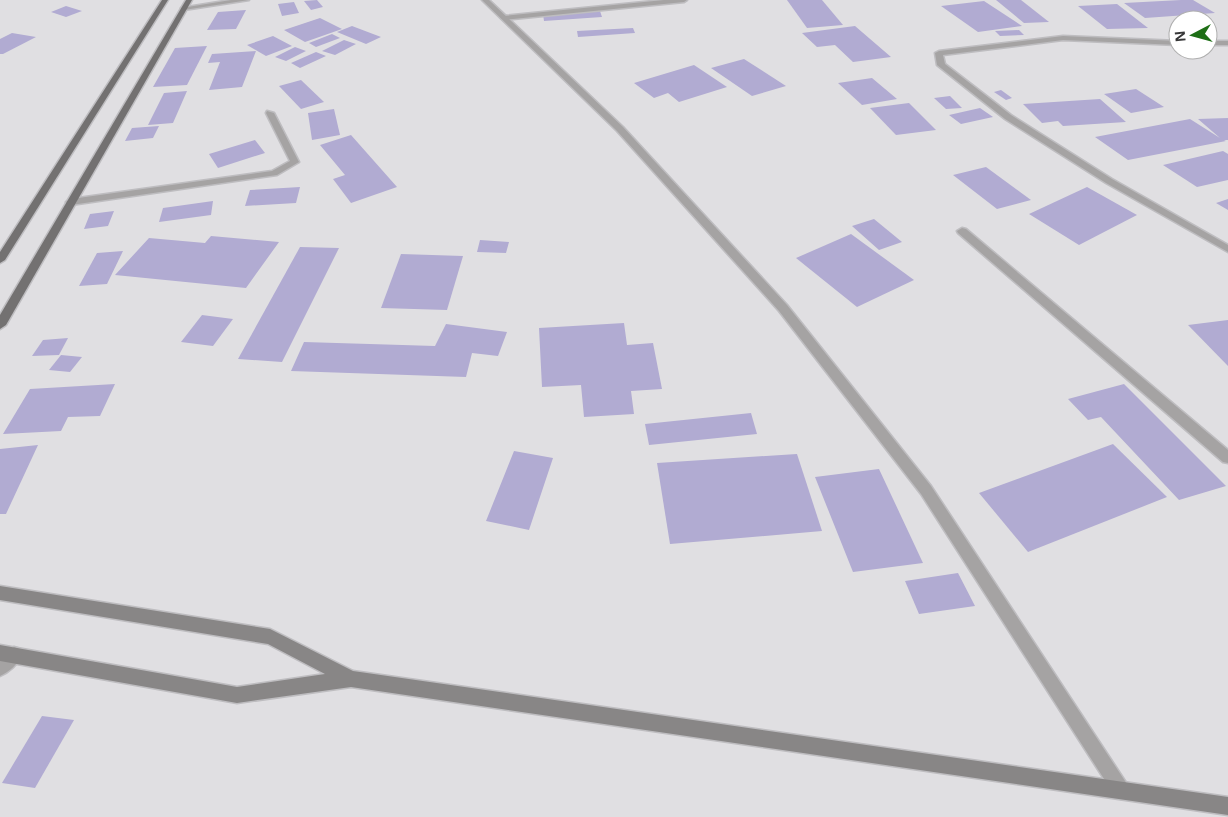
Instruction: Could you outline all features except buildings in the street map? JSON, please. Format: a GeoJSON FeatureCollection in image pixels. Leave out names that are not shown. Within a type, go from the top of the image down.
{"type":"FeatureCollection","features":[{"type":"Feature","properties":{"kind":"main road"},"geometry":{"type":"LineString","coordinates":[[0,260],[164,0]]}},
{"type":"Feature","properties":{"kind":"main road"},"geometry":{"type":"LineString","coordinates":[[0,325],[186,4]]}},
{"type":"Feature","properties":{"kind":"main road"},"geometry":{"type":"LineString","coordinates":[[0,593],[270,637],[351,679]]}},
{"type":"Feature","properties":{"kind":"main road"},"geometry":{"type":"LineString","coordinates":[[7,654],[237,695],[351,679],[1228,806]]}},
{"type":"Feature","properties":{"kind":"street"},"geometry":{"type":"LineString","coordinates":[[186,4],[246,0]]}},
{"type":"Feature","properties":{"kind":"street"},"geometry":{"type":"LineString","coordinates":[[485,0],[620,129],[783,308],[926,490],[1121,790]]}},
{"type":"Feature","properties":{"kind":"street"},"geometry":{"type":"LineString","coordinates":[[504,18],[684,0]]}},
{"type":"Feature","properties":{"kind":"street"},"geometry":{"type":"LineString","coordinates":[[1168,42],[1063,38],[939,53],[941,65],[1008,116],[1109,181],[1228,249]]}},
{"type":"Feature","properties":{"kind":"street"},"geometry":{"type":"LineString","coordinates":[[71,202],[274,173],[295,162],[270,113]]}},
{"type":"Feature","properties":{"kind":"street"},"geometry":{"type":"LineString","coordinates":[[962,231],[1228,458]]}},
{"type":"Feature","properties":{"kind":"street"},"geometry":{"type":"LineString","coordinates":[[0,668],[7,654]]}}]}
